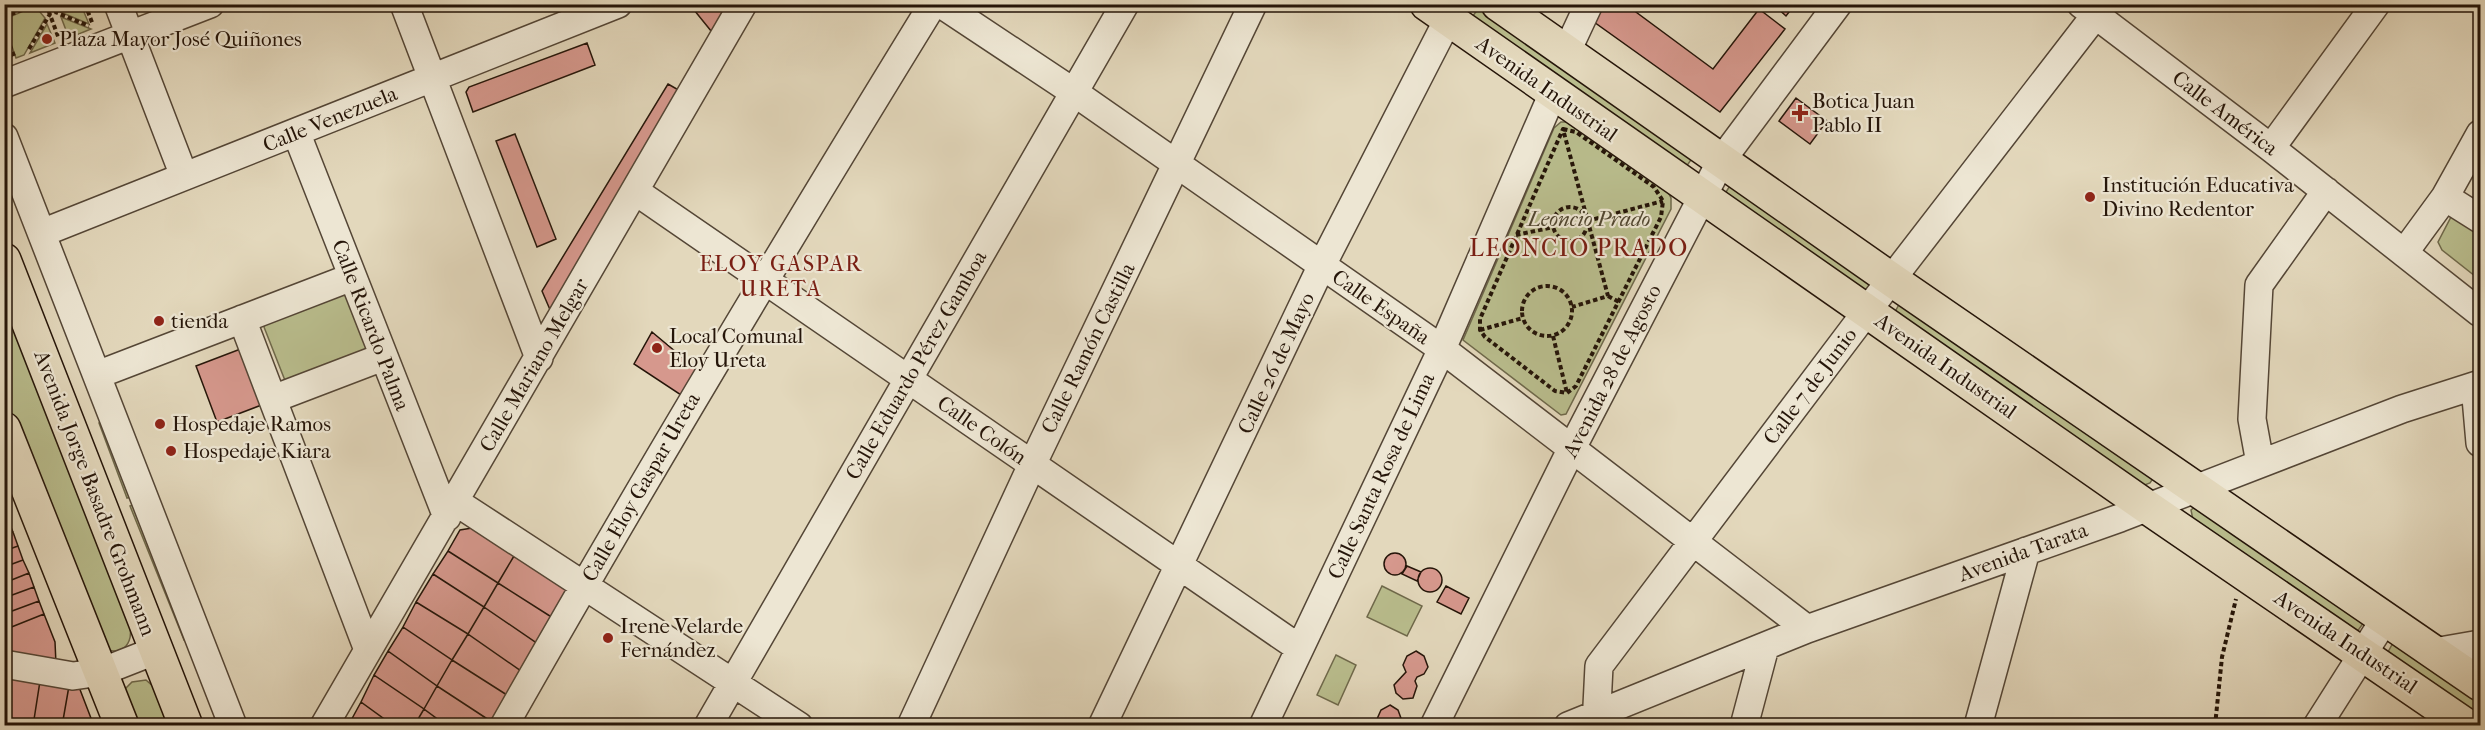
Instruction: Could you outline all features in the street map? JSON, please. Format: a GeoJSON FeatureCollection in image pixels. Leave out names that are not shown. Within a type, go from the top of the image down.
{"type":"FeatureCollection","features":[{"type":"Feature","properties":{"kind":"main road","name":"Avenida Industrial"},"geometry":{"type":"LineString","coordinates":[[1498,4],[1892,280],[2481,684]]}},
{"type":"Feature","properties":{"kind":"main road","name":"Avenida Industrial"},"geometry":{"type":"LineString","coordinates":[[1444,10],[1553,93],[2147,507],[2363,652],[2467,726]]}},
{"type":"Feature","properties":{"kind":"main road","name":"Avenida Jorge Basadre Grohmann"},"geometry":{"type":"LineString","coordinates":[[4,260],[186,726]]}},
{"type":"Feature","properties":{"kind":"main road"},"geometry":{"type":"LineString","coordinates":[[4,429],[122,726]]}},
{"type":"Feature","properties":{"kind":"street"},"geometry":{"type":"LineString","coordinates":[[118,4],[184,176]]}},
{"type":"Feature","properties":{"kind":"street"},"geometry":{"type":"LineString","coordinates":[[4,84],[210,4]]}},
{"type":"Feature","properties":{"kind":"street"},"geometry":{"type":"LineString","coordinates":[[404,4],[539,358]]}},
{"type":"Feature","properties":{"kind":"street","name":"Calle Venezuela"},"geometry":{"type":"LineString","coordinates":[[42,233],[433,78],[567,14],[618,4]]}},
{"type":"Feature","properties":{"kind":"street","name":"Calle Mariano Melgar"},"geometry":{"type":"LineString","coordinates":[[324,726],[743,4]]}},
{"type":"Feature","properties":{"kind":"street","name":"Calle Eloy Gaspar Ureta"},"geometry":{"type":"LineString","coordinates":[[504,726],[764,279],[933,4]]}},
{"type":"Feature","properties":{"kind":"street","name":"Calle España"},"geometry":{"type":"LineString","coordinates":[[941,4],[1075,93],[1176,166],[1442,349],[1807,629]]}},
{"type":"Feature","properties":{"kind":"street","name":"Calle Eduardo Pérez Gamboa"},"geometry":{"type":"LineString","coordinates":[[708,726],[1125,4]]}},
{"type":"Feature","properties":{"kind":"street","name":"Calle Ramón Castilla"},"geometry":{"type":"LineString","coordinates":[[911,726],[1032,465],[1253,4]]}},
{"type":"Feature","properties":{"kind":"street"},"geometry":{"type":"LineString","coordinates":[[1567,51],[1589,4]]}},
{"type":"Feature","properties":{"kind":"street","name":"Avenida 28 de Agosto"},"geometry":{"type":"LineString","coordinates":[[1434,726],[1571,450],[1721,161],[1838,4]]}},
{"type":"Feature","properties":{"kind":"street"},"geometry":{"type":"LineString","coordinates":[[2271,148],[2376,4]]}},
{"type":"Feature","properties":{"kind":"street","name":"Calle América"},"geometry":{"type":"LineString","coordinates":[[2093,8],[2481,314]]}},
{"type":"Feature","properties":{"kind":"street","name":"Calle 7 de Junio"},"geometry":{"type":"LineString","coordinates":[[1596,720],[1599,666],[1892,280],[2093,8]]}},
{"type":"Feature","properties":{"kind":"street","name":"Calle 26 de Mayo"},"geometry":{"type":"LineString","coordinates":[[1102,726],[1444,10]]}},
{"type":"Feature","properties":{"kind":"street","name":"Calle Santa Rosa de Lima"},"geometry":{"type":"LineString","coordinates":[[1263,726],[1442,349],[1553,93]]}},
{"type":"Feature","properties":{"kind":"street","name":"Calle Ricardo Palma"},"geometry":{"type":"LineString","coordinates":[[296,132],[383,357],[451,509]]}},
{"type":"Feature","properties":{"kind":"street"},"geometry":{"type":"LineString","coordinates":[[2404,253],[2445,197],[2481,134]]}},
{"type":"Feature","properties":{"kind":"street"},"geometry":{"type":"LineString","coordinates":[[4,137],[233,726]]}},
{"type":"Feature","properties":{"kind":"street","name":"Calle Colón"},"geometry":{"type":"LineString","coordinates":[[635,191],[1299,648]]}},
{"type":"Feature","properties":{"kind":"street"},"geometry":{"type":"LineString","coordinates":[[2260,463],[2252,419],[2259,285],[2326,191]]}},
{"type":"Feature","properties":{"kind":"street"},"geometry":{"type":"LineString","coordinates":[[2445,197],[2481,219]]}},
{"type":"Feature","properties":{"kind":"street"},"geometry":{"type":"LineString","coordinates":[[97,375],[352,277]]}},
{"type":"Feature","properties":{"kind":"street"},"geometry":{"type":"LineString","coordinates":[[242,319],[368,650]]}},
{"type":"Feature","properties":{"kind":"street"},"geometry":{"type":"LineString","coordinates":[[273,399],[383,357]]}},
{"type":"Feature","properties":{"kind":"street"},"geometry":{"type":"LineString","coordinates":[[2478,385],[2481,443]]}},
{"type":"Feature","properties":{"kind":"street","name":"Avenida Tarata"},"geometry":{"type":"LineString","coordinates":[[1568,726],[1596,720],[1807,629],[2147,507],[2402,409],[2478,385]]}},
{"type":"Feature","properties":{"kind":"street"},"geometry":{"type":"LineString","coordinates":[[451,509],[584,585],[799,726]]}},
{"type":"Feature","properties":{"kind":"street"},"geometry":{"type":"LineString","coordinates":[[1978,726],[2026,551]]}},
{"type":"Feature","properties":{"kind":"street"},"geometry":{"type":"LineString","coordinates":[[2317,726],[2385,619]]}},
{"type":"Feature","properties":{"kind":"street"},"geometry":{"type":"LineString","coordinates":[[2434,652],[2481,644]]}},
{"type":"Feature","properties":{"kind":"street"},"geometry":{"type":"LineString","coordinates":[[1744,726],[1765,647]]}},
{"type":"Feature","properties":{"kind":"street"},"geometry":{"type":"LineString","coordinates":[[4,664],[73,676],[101,672],[157,650]]}},
{"type":"Feature","properties":{"kind":"path"},"geometry":{"type":"LineString","coordinates":[[4,17],[37,4]]}},
{"type":"Feature","properties":{"kind":"path"},"geometry":{"type":"LineString","coordinates":[[46,4],[61,42]]}},
{"type":"Feature","properties":{"kind":"path"},"geometry":{"type":"LineString","coordinates":[[26,55],[50,14],[55,12],[95,29],[85,4]]}},
{"type":"Feature","properties":{"kind":"path"},"geometry":{"type":"LineString","coordinates":[[4,31],[15,59]]}},
{"type":"Feature","properties":{"kind":"path"},"geometry":{"type":"LineString","coordinates":[[1563,129],[1576,132],[1654,187],[1663,201],[1661,217],[1619,302],[1576,386],[1567,393],[1555,391],[1485,337],[1480,330],[1480,319],[1563,129]]}},
{"type":"Feature","properties":{"kind":"path"},"geometry":{"type":"LineString","coordinates":[[1563,129],[1608,296]]}},
{"type":"Feature","properties":{"kind":"path"},"geometry":{"type":"LineString","coordinates":[[1587,220],[1663,201]]}},
{"type":"Feature","properties":{"kind":"path"},"geometry":{"type":"LineString","coordinates":[[1565,208],[1581,211],[1587,220],[1583,236],[1573,241],[1558,236],[1554,226],[1556,215],[1565,208]]}},
{"type":"Feature","properties":{"kind":"path"},"geometry":{"type":"LineString","coordinates":[[1516,235],[1554,226]]}},
{"type":"Feature","properties":{"kind":"path"},"geometry":{"type":"LineString","coordinates":[[1541,286],[1558,288],[1564,292],[1572,307],[1570,322],[1560,334],[1553,336],[1537,335],[1531,331],[1523,318],[1523,302],[1541,286]]}},
{"type":"Feature","properties":{"kind":"path"},"geometry":{"type":"LineString","coordinates":[[1572,307],[1608,296],[1619,302]]}},
{"type":"Feature","properties":{"kind":"path"},"geometry":{"type":"LineString","coordinates":[[1480,330],[1523,318]]}},
{"type":"Feature","properties":{"kind":"path"},"geometry":{"type":"LineString","coordinates":[[1553,336],[1567,393]]}},
{"type":"Feature","properties":{"kind":"path"},"geometry":{"type":"LineString","coordinates":[[2215,726],[2222,657],[2244,573]]}},
{"type":"Feature","properties":{"kind":"green space"},"geometry":{"type":"Polygon","coordinates":[[[5,4],[34,4],[34,5],[5,16],[5,4]]]}},
{"type":"Feature","properties":{"kind":"green space"},"geometry":{"type":"Polygon","coordinates":[[[59,5],[81,5],[89,24],[58,11],[59,5]]]}},
{"type":"Feature","properties":{"kind":"green space"},"geometry":{"type":"Polygon","coordinates":[[[35,6],[45,18],[24,55],[16,58],[5,27],[5,19],[35,6]]]}},
{"type":"Feature","properties":{"kind":"green space"},"geometry":{"type":"Polygon","coordinates":[[[1485,8],[1693,157],[1686,167],[1472,17],[1478,9],[1485,8]]]}},
{"type":"Feature","properties":{"kind":"green space"},"geometry":{"type":"Polygon","coordinates":[[[61,17],[91,29],[69,38],[61,17]]]}},
{"type":"Feature","properties":{"kind":"green space"},"geometry":{"type":"Polygon","coordinates":[[[47,24],[55,43],[30,53],[47,24]]]}},
{"type":"Feature","properties":{"kind":"green space","name":"Leoncio Prado"},"geometry":{"type":"Polygon","coordinates":[[[1561,122],[1570,122],[1667,190],[1671,198],[1671,209],[1566,414],[1561,415],[1463,340],[1554,128],[1561,122]]]}},
{"type":"Feature","properties":{"kind":"green space"},"geometry":{"type":"Polygon","coordinates":[[[1731,184],[1877,279],[1872,295],[1727,200],[1726,192],[1731,184]]]}},
{"type":"Feature","properties":{"kind":"green space"},"geometry":{"type":"Polygon","coordinates":[[[2459,215],[2480,229],[2480,280],[2442,250],[2438,242],[2451,217],[2459,215]]]}},
{"type":"Feature","properties":{"kind":"green space"},"geometry":{"type":"Polygon","coordinates":[[[346,289],[373,343],[367,356],[286,383],[264,327],[267,320],[346,289]]]}},
{"type":"Feature","properties":{"kind":"green space"},"geometry":{"type":"Polygon","coordinates":[[[1901,301],[2154,477],[2150,483],[2142,486],[1896,317],[1896,310],[1901,301]]]}},
{"type":"Feature","properties":{"kind":"green space"},"geometry":{"type":"Polygon","coordinates":[[[4,303],[129,624],[129,641],[121,650],[108,650],[96,638],[5,403],[4,303]]]}},
{"type":"Feature","properties":{"kind":"green space"},"geometry":{"type":"Polygon","coordinates":[[[102,420],[135,496],[127,498],[99,423],[102,420]]]}},
{"type":"Feature","properties":{"kind":"green space"},"geometry":{"type":"Polygon","coordinates":[[[138,503],[190,637],[184,640],[130,506],[138,503]]]}},
{"type":"Feature","properties":{"kind":"green space"},"geometry":{"type":"Polygon","coordinates":[[[2197,505],[2364,622],[2357,632],[2193,520],[2191,510],[2197,505]]]}},
{"type":"Feature","properties":{"kind":"green space"},"geometry":{"type":"Polygon","coordinates":[[[1382,586],[1422,606],[1407,636],[1367,617],[1382,586]]]}},
{"type":"Feature","properties":{"kind":"green space"},"geometry":{"type":"Polygon","coordinates":[[[2394,641],[2480,697],[2480,720],[2390,656],[2388,652],[2394,641]]]}},
{"type":"Feature","properties":{"kind":"green space"},"geometry":{"type":"Polygon","coordinates":[[[1336,655],[1356,665],[1338,705],[1317,695],[1336,655]]]}},
{"type":"Feature","properties":{"kind":"green space"},"geometry":{"type":"Polygon","coordinates":[[[146,680],[156,689],[171,725],[132,725],[124,690],[132,682],[146,680]]]}},
{"type":"Feature","properties":{"kind":"building"},"geometry":{"type":"Polygon","coordinates":[[[728,4],[720,42],[690,5],[728,4]]]}},
{"type":"Feature","properties":{"kind":"building"},"geometry":{"type":"Polygon","coordinates":[[[1602,4],[1625,4],[1713,69],[1759,9],[1785,29],[1720,112],[1594,22],[1602,4]]]}},
{"type":"Feature","properties":{"kind":"building"},"geometry":{"type":"Polygon","coordinates":[[[1773,4],[1804,4],[1799,11],[1793,7],[1786,16],[1773,4]]]}},
{"type":"Feature","properties":{"kind":"building"},"geometry":{"type":"Polygon","coordinates":[[[587,43],[595,65],[473,112],[466,92],[469,87],[587,43]]]}},
{"type":"Feature","properties":{"kind":"building"},"geometry":{"type":"Polygon","coordinates":[[[668,84],[689,96],[551,312],[542,291],[668,84]]]}},
{"type":"Feature","properties":{"kind":"building"},"geometry":{"type":"Polygon","coordinates":[[[1796,98],[1827,121],[1810,144],[1779,121],[1796,98]]]}},
{"type":"Feature","properties":{"kind":"building"},"geometry":{"type":"Polygon","coordinates":[[[515,134],[556,239],[537,247],[496,141],[515,134]]]}},
{"type":"Feature","properties":{"kind":"building","name":"Local Comunal Eloy Ureta"},"geometry":{"type":"Polygon","coordinates":[[[652,332],[701,373],[684,397],[634,364],[652,332]]]}},
{"type":"Feature","properties":{"kind":"building"},"geometry":{"type":"Polygon","coordinates":[[[251,345],[272,401],[217,422],[196,366],[251,345]]]}},
{"type":"Feature","properties":{"kind":"building"},"geometry":{"type":"Polygon","coordinates":[[[4,511],[13,532],[4,535],[4,511]]]}},
{"type":"Feature","properties":{"kind":"building"},"geometry":{"type":"Polygon","coordinates":[[[472,528],[514,556],[498,583],[448,551],[460,530],[472,528]]]}},
{"type":"Feature","properties":{"kind":"building"},"geometry":{"type":"Polygon","coordinates":[[[13,532],[18,546],[4,551],[4,535],[13,532]]]}},
{"type":"Feature","properties":{"kind":"building"},"geometry":{"type":"Polygon","coordinates":[[[18,546],[23,560],[4,567],[4,551],[18,546]]]}},
{"type":"Feature","properties":{"kind":"building"},"geometry":{"type":"Polygon","coordinates":[[[448,551],[498,583],[484,607],[433,574],[448,551]]]}},
{"type":"Feature","properties":{"kind":"building"},"geometry":{"type":"Polygon","coordinates":[[[1395,553],[1403,556],[1406,564],[1403,572],[1395,575],[1387,572],[1384,564],[1387,556],[1395,553]]]}},
{"type":"Feature","properties":{"kind":"building"},"geometry":{"type":"Polygon","coordinates":[[[514,556],[565,587],[567,594],[553,618],[498,583],[514,556]]]}},
{"type":"Feature","properties":{"kind":"building"},"geometry":{"type":"Polygon","coordinates":[[[23,560],[29,573],[4,583],[4,567],[23,560]]]}},
{"type":"Feature","properties":{"kind":"building"},"geometry":{"type":"Polygon","coordinates":[[[1407,566],[1421,572],[1417,581],[1402,574],[1407,566]]]}},
{"type":"Feature","properties":{"kind":"building"},"geometry":{"type":"Polygon","coordinates":[[[1430,568],[1435,569],[1441,575],[1441,585],[1435,591],[1430,592],[1425,591],[1419,585],[1418,580],[1419,575],[1425,569],[1430,568]]]}},
{"type":"Feature","properties":{"kind":"building"},"geometry":{"type":"Polygon","coordinates":[[[29,573],[34,587],[4,598],[4,583],[29,573]]]}},
{"type":"Feature","properties":{"kind":"building"},"geometry":{"type":"Polygon","coordinates":[[[433,574],[484,607],[468,634],[416,602],[433,574]]]}},
{"type":"Feature","properties":{"kind":"building"},"geometry":{"type":"Polygon","coordinates":[[[498,583],[553,618],[538,644],[484,607],[498,583]]]}},
{"type":"Feature","properties":{"kind":"building"},"geometry":{"type":"Polygon","coordinates":[[[1446,586],[1469,598],[1461,614],[1437,602],[1446,586]]]}},
{"type":"Feature","properties":{"kind":"building"},"geometry":{"type":"Polygon","coordinates":[[[34,587],[39,601],[4,614],[4,598],[34,587]]]}},
{"type":"Feature","properties":{"kind":"building"},"geometry":{"type":"Polygon","coordinates":[[[39,601],[44,614],[4,630],[4,614],[39,601]]]}},
{"type":"Feature","properties":{"kind":"building"},"geometry":{"type":"Polygon","coordinates":[[[416,602],[468,634],[452,660],[403,627],[416,602]]]}},
{"type":"Feature","properties":{"kind":"building"},"geometry":{"type":"Polygon","coordinates":[[[484,607],[538,644],[521,671],[468,634],[484,607]]]}},
{"type":"Feature","properties":{"kind":"building"},"geometry":{"type":"Polygon","coordinates":[[[44,614],[55,642],[56,664],[4,655],[4,630],[44,614]]]}},
{"type":"Feature","properties":{"kind":"building"},"geometry":{"type":"Polygon","coordinates":[[[403,627],[452,660],[437,686],[388,651],[403,627]]]}},
{"type":"Feature","properties":{"kind":"building"},"geometry":{"type":"Polygon","coordinates":[[[468,634],[521,671],[507,695],[452,660],[468,634]]]}},
{"type":"Feature","properties":{"kind":"building"},"geometry":{"type":"Polygon","coordinates":[[[388,651],[437,686],[424,709],[374,675],[388,651]]]}},
{"type":"Feature","properties":{"kind":"building"},"geometry":{"type":"Polygon","coordinates":[[[1416,651],[1424,656],[1428,667],[1424,674],[1417,677],[1415,681],[1417,686],[1413,698],[1403,699],[1396,693],[1394,685],[1406,672],[1403,665],[1407,656],[1416,651]]]}},
{"type":"Feature","properties":{"kind":"building"},"geometry":{"type":"Polygon","coordinates":[[[452,660],[507,695],[492,722],[437,686],[452,660]]]}},
{"type":"Feature","properties":{"kind":"building"},"geometry":{"type":"Polygon","coordinates":[[[4,674],[12,676],[4,721],[4,674]]]}},
{"type":"Feature","properties":{"kind":"building"},"geometry":{"type":"Polygon","coordinates":[[[374,675],[424,709],[414,726],[394,726],[361,702],[374,675]]]}},
{"type":"Feature","properties":{"kind":"building"},"geometry":{"type":"Polygon","coordinates":[[[12,676],[40,681],[33,726],[4,726],[12,676]]]}},
{"type":"Feature","properties":{"kind":"building"},"geometry":{"type":"Polygon","coordinates":[[[40,681],[69,686],[62,726],[33,726],[40,681]]]}},
{"type":"Feature","properties":{"kind":"building"},"geometry":{"type":"Polygon","coordinates":[[[69,686],[79,687],[94,726],[62,726],[69,686]]]}},
{"type":"Feature","properties":{"kind":"building"},"geometry":{"type":"Polygon","coordinates":[[[437,686],[492,722],[490,726],[447,726],[424,709],[437,686]]]}},
{"type":"Feature","properties":{"kind":"building"},"geometry":{"type":"Polygon","coordinates":[[[361,702],[394,726],[348,726],[361,702]]]}},
{"type":"Feature","properties":{"kind":"building"},"geometry":{"type":"Polygon","coordinates":[[[1390,705],[1398,710],[1402,721],[1400,726],[1380,726],[1377,719],[1381,710],[1390,705]]]}},
{"type":"Feature","properties":{"kind":"building"},"geometry":{"type":"Polygon","coordinates":[[[424,709],[447,726],[414,726],[424,709]]]}},
{"type":"Feature","properties":{"kind":"place","name":"Plaza Mayor José Quiñones"},"geometry":{"type":"Point","coordinates":[47,39]}},
{"type":"Feature","properties":{"kind":"place","name":"Botica Juan Pablo II"},"geometry":{"type":"Point","coordinates":[1800,113]}},
{"type":"Feature","properties":{"kind":"place","name":"Institución Educativa Divino Redentor"},"geometry":{"type":"Point","coordinates":[2090,197]}},
{"type":"Feature","properties":{"kind":"place","name":"tienda"},"geometry":{"type":"Point","coordinates":[159,321]}},
{"type":"Feature","properties":{"kind":"place","name":"Local Comunal Eloy Ureta"},"geometry":{"type":"Point","coordinates":[657,348]}},
{"type":"Feature","properties":{"kind":"place","name":"Hospedaje Ramos"},"geometry":{"type":"Point","coordinates":[160,424]}},
{"type":"Feature","properties":{"kind":"place","name":"Hospedaje Kiara"},"geometry":{"type":"Point","coordinates":[171,451]}},
{"type":"Feature","properties":{"kind":"place","name":"Irene Velarde Fernández"},"geometry":{"type":"Point","coordinates":[608,638]}},
{"type":"Feature","properties":{"kind":"district","name":"LEONCIO PRADO"},"geometry":{"type":"Point","coordinates":[1579,248]}},
{"type":"Feature","properties":{"kind":"district","name":"ELOY GASPAR URETA"},"geometry":{"type":"Point","coordinates":[781,276]}}]}
